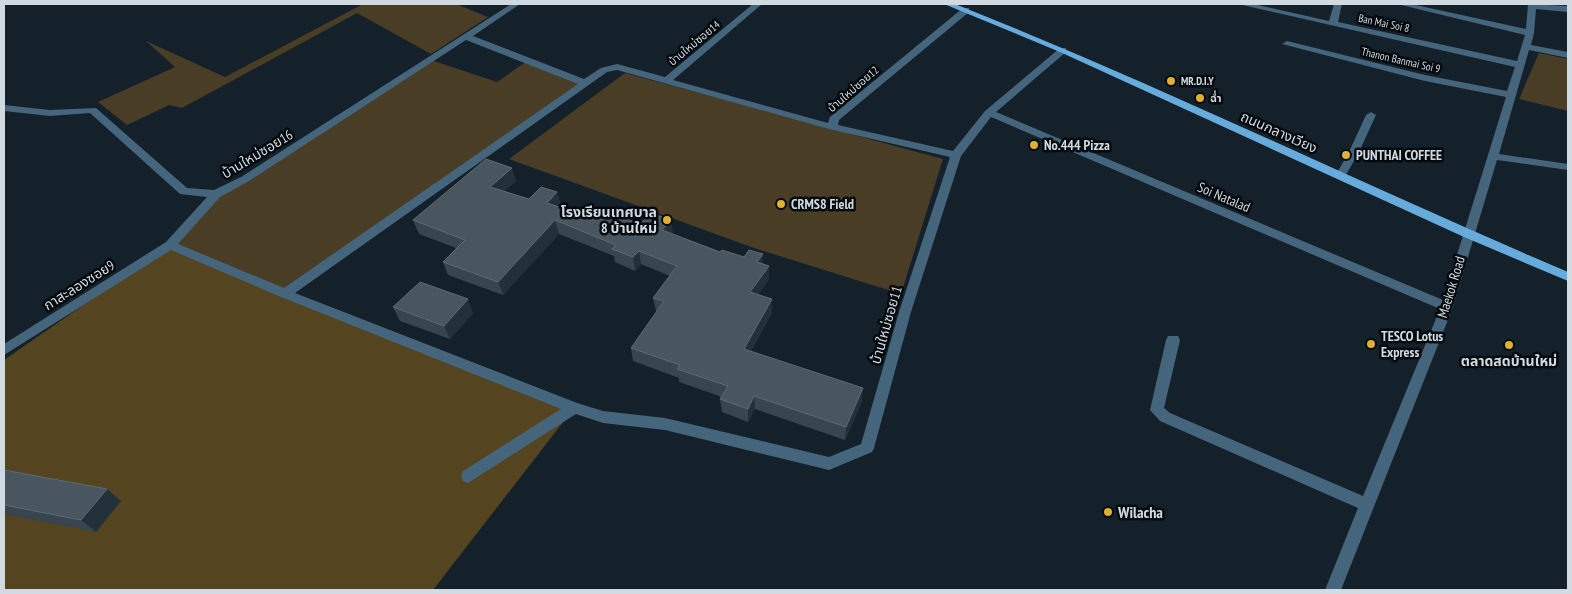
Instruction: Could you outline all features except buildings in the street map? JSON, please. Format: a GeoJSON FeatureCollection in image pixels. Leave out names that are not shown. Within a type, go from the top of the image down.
{"type":"FeatureCollection","features":[{"type":"Feature","properties":{"kind":"main road","name":"ถนนกลางเวียง"},"geometry":{"type":"LineString","coordinates":[[948,4],[1063,50],[1468,234],[1568,277]]}},
{"type":"Feature","properties":{"kind":"street","name":"บ้านใหม่ซอย16"},"geometry":{"type":"LineString","coordinates":[[4,108],[50,113],[92,110],[184,191],[216,194],[245,179],[516,4]]}},
{"type":"Feature","properties":{"kind":"street","name":"บ้านใหม่ซอย14"},"geometry":{"type":"LineString","coordinates":[[668,80],[758,4]]}},
{"type":"Feature","properties":{"kind":"street","name":"Ban Mai Soi 8"},"geometry":{"type":"LineString","coordinates":[[1242,4],[1520,65]]}},
{"type":"Feature","properties":{"kind":"street"},"geometry":{"type":"LineString","coordinates":[[1333,23],[1338,4]]}},
{"type":"Feature","properties":{"kind":"street"},"geometry":{"type":"LineString","coordinates":[[1401,4],[1530,33]]}},
{"type":"Feature","properties":{"kind":"street"},"geometry":{"type":"LineString","coordinates":[[1532,5],[1568,8]]}},
{"type":"Feature","properties":{"kind":"street","name":"Maekok Road"},"geometry":{"type":"LineString","coordinates":[[1333,590],[1447,307],[1530,33],[1532,5]]}},
{"type":"Feature","properties":{"kind":"street","name":"บ้านใหม่ซอย12"},"geometry":{"type":"LineString","coordinates":[[956,155],[833,127],[834,119],[966,10]]}},
{"type":"Feature","properties":{"kind":"street"},"geometry":{"type":"LineString","coordinates":[[467,37],[586,83]]}},
{"type":"Feature","properties":{"kind":"street","name":"Thanon Banmai Soi 9"},"geometry":{"type":"LineString","coordinates":[[1287,44],[1425,78],[1511,95]]}},
{"type":"Feature","properties":{"kind":"street"},"geometry":{"type":"LineString","coordinates":[[1526,47],[1568,55]]}},
{"type":"Feature","properties":{"kind":"street","name":"บ้านใหม่ซอย11"},"geometry":{"type":"LineString","coordinates":[[574,408],[603,417],[665,424],[829,464],[867,448],[905,312],[956,155],[989,113],[1063,50]]}},
{"type":"Feature","properties":{"kind":"street"},"geometry":{"type":"LineString","coordinates":[[285,294],[604,70],[617,68],[668,80],[833,127]]}},
{"type":"Feature","properties":{"kind":"street","name":"Soi Natalad"},"geometry":{"type":"LineString","coordinates":[[989,113],[1447,307]]}},
{"type":"Feature","properties":{"kind":"street"},"geometry":{"type":"LineString","coordinates":[[1340,176],[1353,154],[1371,114]]}},
{"type":"Feature","properties":{"kind":"street"},"geometry":{"type":"LineString","coordinates":[[1492,156],[1568,167]]}},
{"type":"Feature","properties":{"kind":"street","name":"กาสะลองซอย9"},"geometry":{"type":"LineString","coordinates":[[4,350],[170,245],[216,194]]}},
{"type":"Feature","properties":{"kind":"street"},"geometry":{"type":"LineString","coordinates":[[170,245],[285,294],[574,408]]}},
{"type":"Feature","properties":{"kind":"street"},"geometry":{"type":"LineString","coordinates":[[1173,340],[1157,410],[1165,417],[1368,505]]}},
{"type":"Feature","properties":{"kind":"street"},"geometry":{"type":"LineString","coordinates":[[468,476],[574,408]]}},
{"type":"Feature","properties":{"kind":"shaded area"},"geometry":{"type":"Polygon","coordinates":[[[363,4],[456,4],[488,17],[431,54],[357,13],[182,108],[169,105],[127,125],[98,102],[175,67],[146,41],[225,77],[363,4]]]}},
{"type":"Feature","properties":{"kind":"shaded area"},"geometry":{"type":"Polygon","coordinates":[[[1539,53],[1568,59],[1568,111],[1519,99],[1539,53]]]}},
{"type":"Feature","properties":{"kind":"shaded area"},"geometry":{"type":"Polygon","coordinates":[[[431,60],[497,82],[527,61],[585,83],[285,294],[170,245],[216,194],[431,60]]]}},
{"type":"Feature","properties":{"kind":"shaded area","name":"CRMS8 Field"},"geometry":{"type":"Polygon","coordinates":[[[625,73],[943,159],[901,294],[754,248],[509,159],[625,73]]]}},
{"type":"Feature","properties":{"kind":"shaded area"},"geometry":{"type":"Polygon","coordinates":[[[170,245],[574,408],[433,590],[4,590],[4,360],[170,245]]]}},
{"type":"Feature","properties":{"kind":"place","name":"MR.D.I.Y"},"geometry":{"type":"Point","coordinates":[1171,81]}},
{"type":"Feature","properties":{"kind":"place","name":"ฉ่ำ"},"geometry":{"type":"Point","coordinates":[1200,98]}},
{"type":"Feature","properties":{"kind":"place","name":"No.444 Pizza"},"geometry":{"type":"Point","coordinates":[1034,145]}},
{"type":"Feature","properties":{"kind":"place","name":"PUNTHAI COFFEE"},"geometry":{"type":"Point","coordinates":[1346,155]}},
{"type":"Feature","properties":{"kind":"place","name":"CRMS8 Field"},"geometry":{"type":"Point","coordinates":[781,204]}},
{"type":"Feature","properties":{"kind":"place","name":"โรงเรียนเทศบาล 8 บ้านใหม่"},"geometry":{"type":"Point","coordinates":[667,220]}},
{"type":"Feature","properties":{"kind":"place","name":"TESCO Lotus Express"},"geometry":{"type":"Point","coordinates":[1371,344]}},
{"type":"Feature","properties":{"kind":"place","name":"ตลาดสดบ้านใหม่"},"geometry":{"type":"Point","coordinates":[1509,345]}},
{"type":"Feature","properties":{"kind":"place","name":"Wilacha"},"geometry":{"type":"Point","coordinates":[1108,512]}}]}
